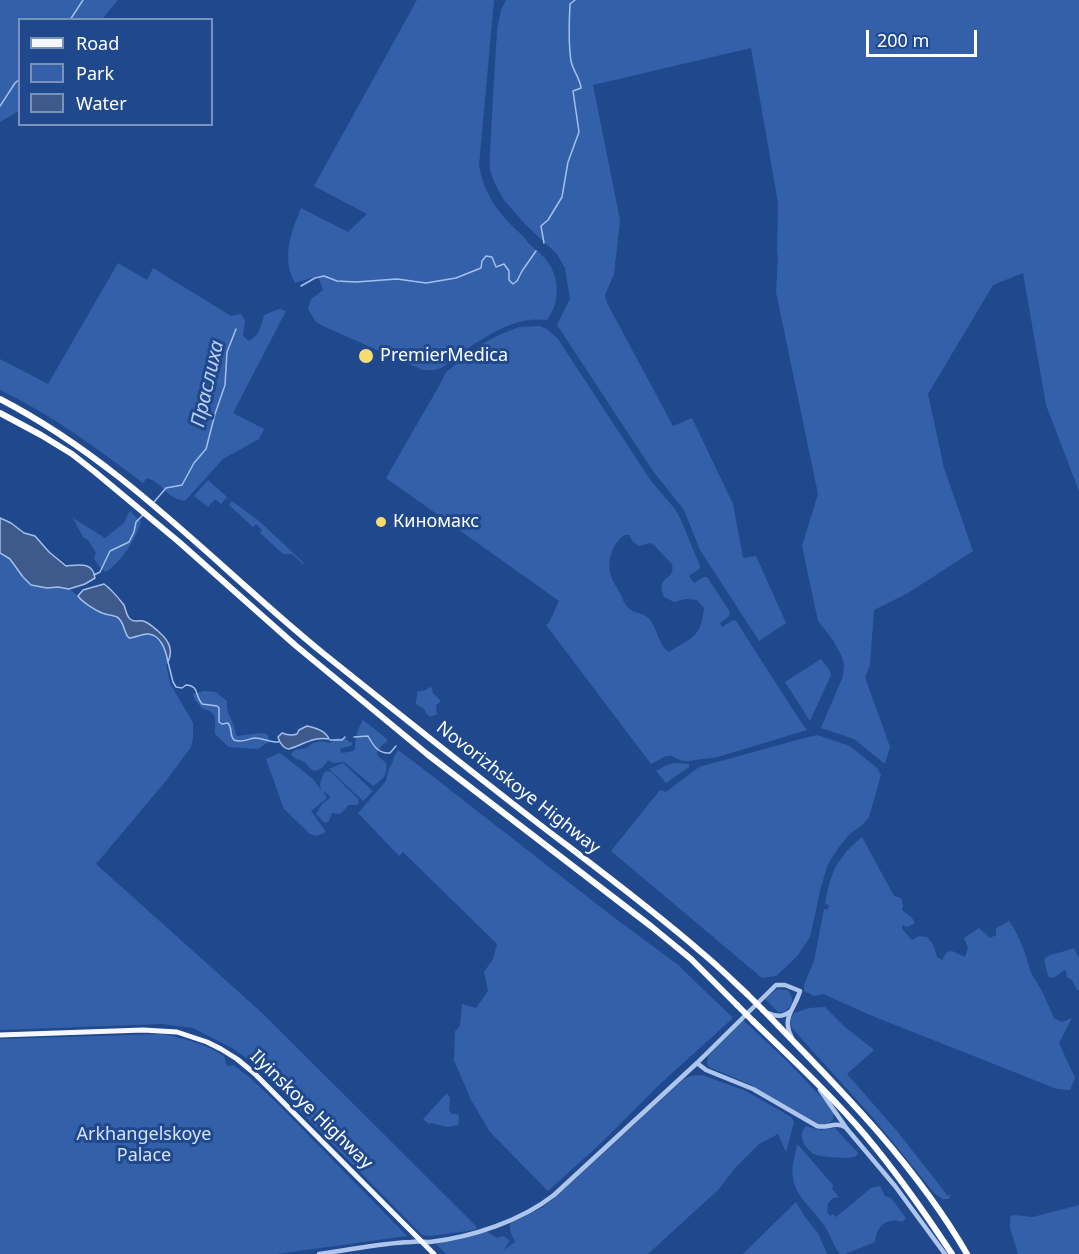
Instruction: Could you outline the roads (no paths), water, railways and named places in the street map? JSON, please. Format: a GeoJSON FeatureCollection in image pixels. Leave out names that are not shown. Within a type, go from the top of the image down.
{"type":"FeatureCollection","features":[{"type":"Feature","properties":{"kind":"highway","name":"Novorizhskoye Highway"},"geometry":{"type":"LineString","coordinates":[[0,399],[54,430],[144,496],[307,640],[429,739],[693,945],[763,1010],[849,1099],[897,1153],[967,1254]]}},
{"type":"Feature","properties":{"kind":"highway","name":"Novorizhskoye Highway"},"geometry":{"type":"LineString","coordinates":[[0,412],[72,454],[136,505],[295,645],[427,754],[691,959],[814,1080],[877,1149],[922,1208],[952,1254]]}},
{"type":"Feature","properties":{"kind":"main road","name":"Ilyinskoye Highway"},"geometry":{"type":"LineString","coordinates":[[0,1035],[162,1030],[177,1032],[214,1046],[237,1059],[254,1073],[434,1254]]}},
{"type":"Feature","properties":{"kind":"street"},"geometry":{"type":"LineString","coordinates":[[319,1254],[422,1242],[480,1232],[508,1221],[549,1198],[697,1063],[776,985],[785,985],[800,992],[787,1024],[795,1043]]}},
{"type":"Feature","properties":{"kind":"street"},"geometry":{"type":"LineString","coordinates":[[763,1010],[773,1016],[781,1016],[791,1011]]}},
{"type":"Feature","properties":{"kind":"street"},"geometry":{"type":"LineString","coordinates":[[697,1063],[706,1070],[753,1089],[817,1126],[839,1124],[847,1129]]}},
{"type":"Feature","properties":{"kind":"street"},"geometry":{"type":"LineString","coordinates":[[814,1080],[847,1129],[895,1186],[945,1254]]}},
{"type":"Feature","properties":{"kind":"street"},"geometry":{"type":"LineString","coordinates":[[831,1124],[836,1116],[832,1107]]}},
{"type":"Feature","properties":{"kind":"water"},"geometry":{"type":"Polygon","coordinates":[[[0,518],[24,533],[35,536],[66,566],[88,566],[95,578],[69,589],[31,585],[10,559],[0,553],[0,518]]]}},
{"type":"Feature","properties":{"kind":"water"},"geometry":{"type":"Polygon","coordinates":[[[104,584],[124,605],[130,619],[148,623],[165,638],[170,649],[168,662],[160,641],[153,635],[129,638],[120,619],[96,610],[78,596],[83,590],[104,584]]]}},
{"type":"Feature","properties":{"kind":"water"},"geometry":{"type":"Polygon","coordinates":[[[307,726],[322,731],[329,739],[314,740],[289,749],[285,748],[278,737],[282,733],[295,735],[307,726]]]}},
{"type":"Feature","properties":{"kind":"waterway"},"geometry":{"type":"LineString","coordinates":[[71,18],[83,0]]}},
{"type":"Feature","properties":{"kind":"waterway","name":"Праслиха"},"geometry":{"type":"LineString","coordinates":[[544,243],[541,226],[548,220],[562,197],[568,162],[579,132],[573,91],[581,88],[571,61],[569,40],[570,4],[575,0]]}},
{"type":"Feature","properties":{"kind":"waterway"},"geometry":{"type":"LineString","coordinates":[[0,106],[18,81]]}},
{"type":"Feature","properties":{"kind":"waterway","name":"Праслиха"},"geometry":{"type":"LineString","coordinates":[[301,286],[324,276],[337,281],[397,279],[426,283],[456,278],[481,268],[486,256],[492,257],[496,267],[504,264],[509,271],[509,280],[513,284],[536,251]]}},
{"type":"Feature","properties":{"kind":"waterway","name":"Праслиха"},"geometry":{"type":"LineString","coordinates":[[154,502],[166,488],[182,485],[194,463],[206,449],[225,385],[227,352],[236,329]]}},
{"type":"Feature","properties":{"kind":"waterway","name":"Праслиха"},"geometry":{"type":"LineString","coordinates":[[94,575],[100,572],[110,551],[129,542],[136,522],[143,515]]}},
{"type":"Feature","properties":{"kind":"waterway"},"geometry":{"type":"LineString","coordinates":[[168,662],[176,687],[182,688],[186,685],[193,687],[202,704],[217,706],[219,722],[228,723],[234,740],[255,738],[279,742]]}},
{"type":"Feature","properties":{"kind":"waterway"},"geometry":{"type":"LineString","coordinates":[[354,737],[368,736],[376,748],[386,753],[390,753],[396,746]]}},
{"type":"Feature","properties":{"kind":"waterway"},"geometry":{"type":"LineString","coordinates":[[330,740],[342,740],[345,737]]}},
{"type":"Feature","properties":{"kind":"place","name":"PremierMedica"},"geometry":{"type":"Point","coordinates":[366,356]}},
{"type":"Feature","properties":{"kind":"place","name":"Киномакс"},"geometry":{"type":"Point","coordinates":[381,522]}},
{"type":"Feature","properties":{"kind":"park label","name":"Arkhangelskoye Palace"},"geometry":{"type":"Point","coordinates":[144,1145]}}]}
